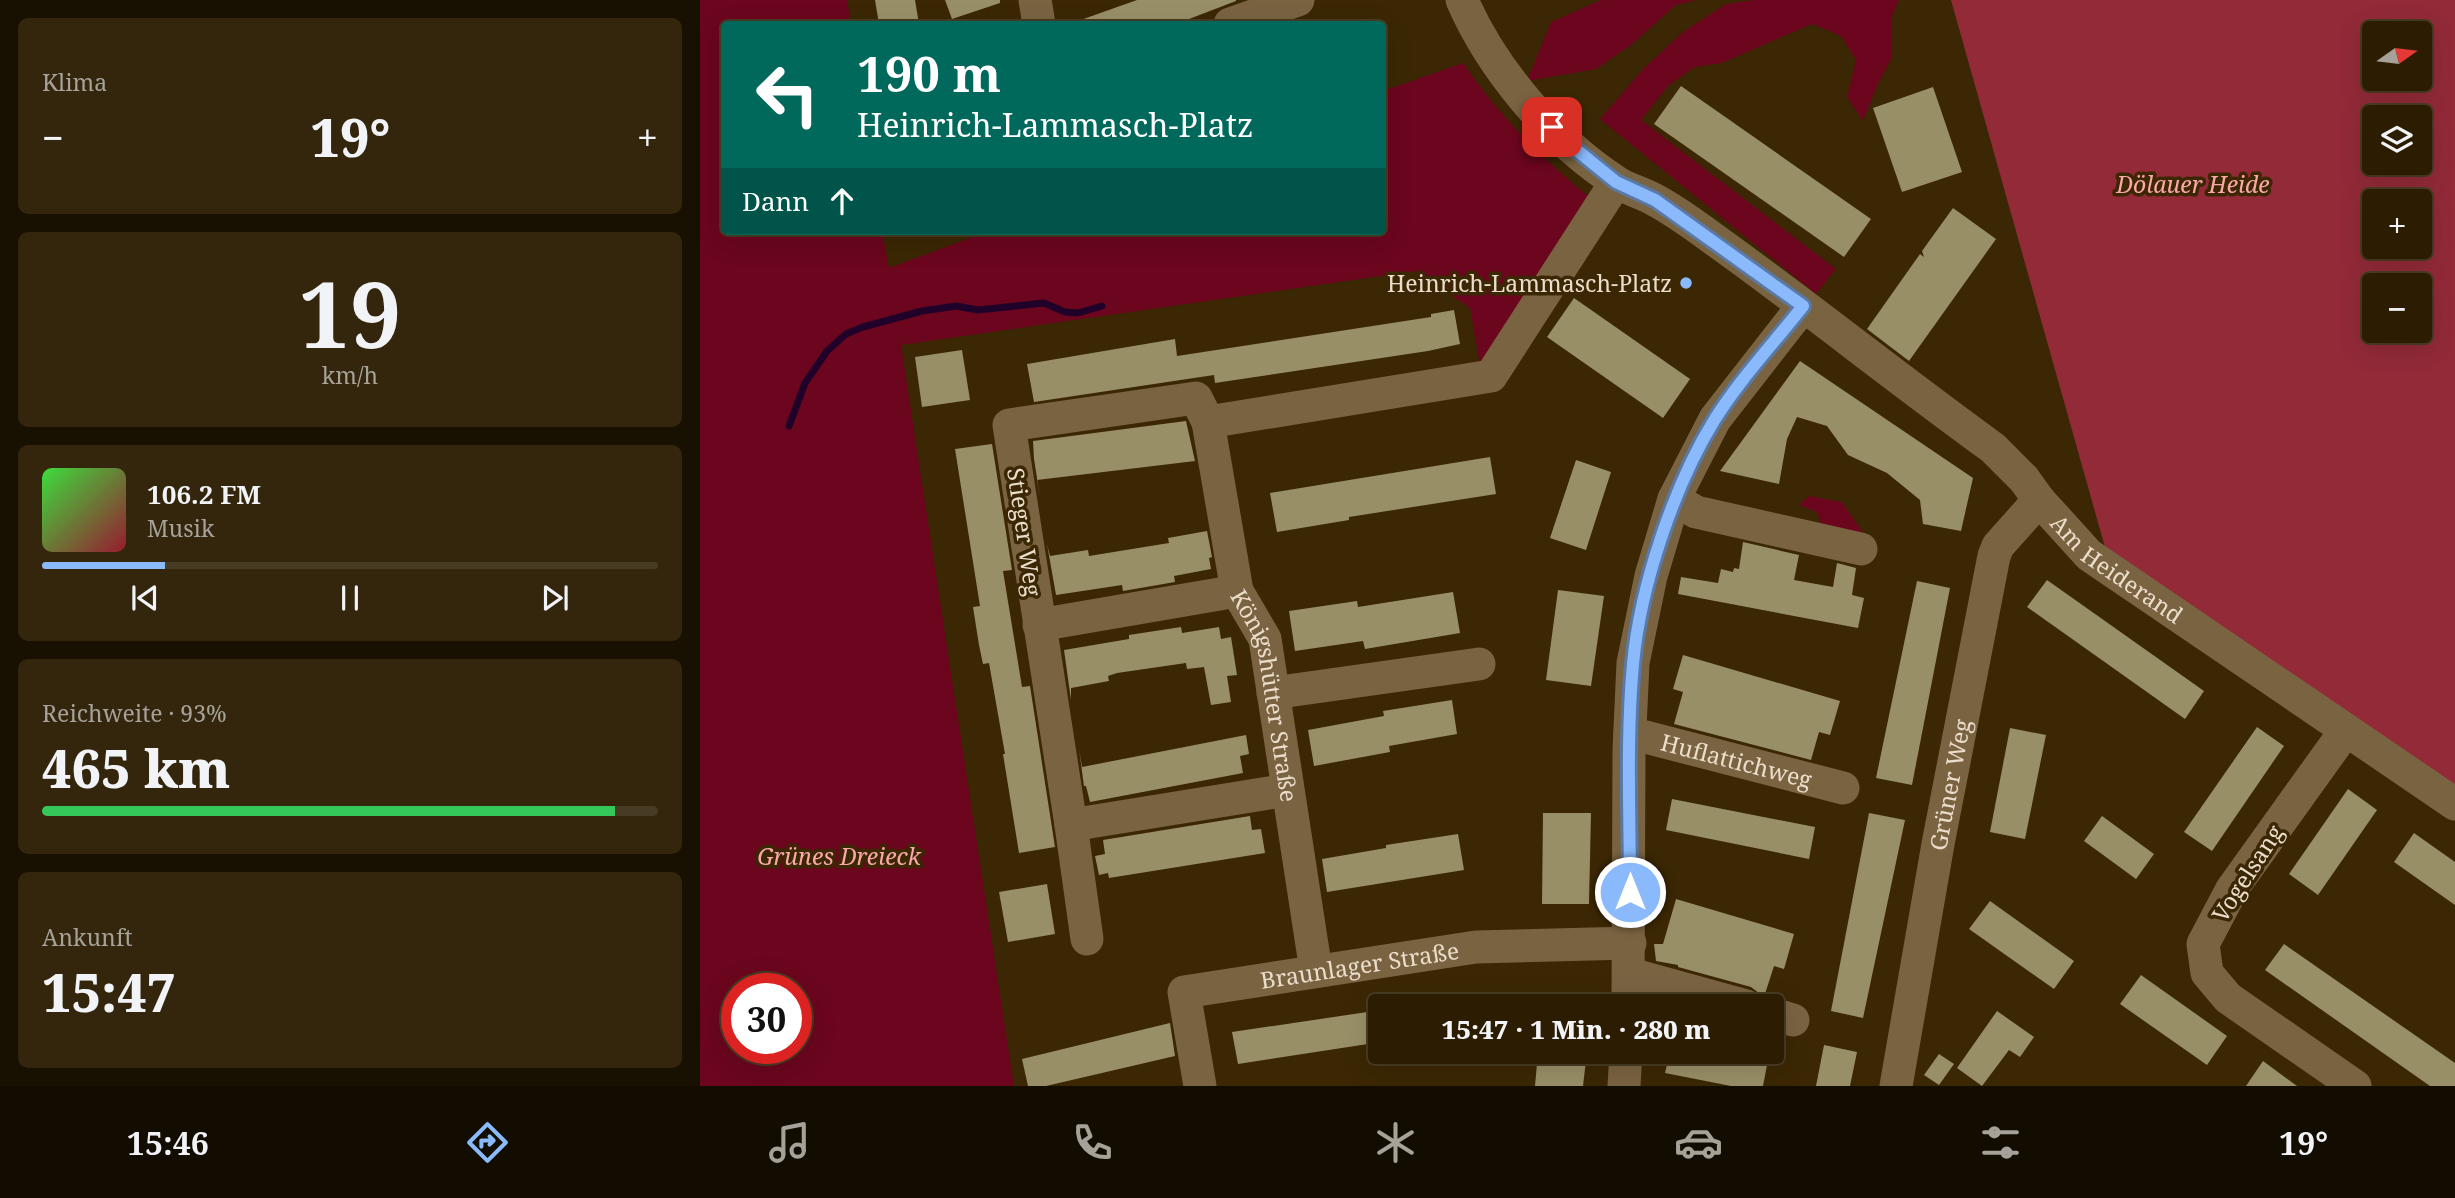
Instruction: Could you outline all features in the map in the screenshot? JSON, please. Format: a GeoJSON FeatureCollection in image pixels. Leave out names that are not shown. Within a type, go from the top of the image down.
{"type":"FeatureCollection","features":[{"type":"Feature","properties":{"kind":"street"},"geometry":{"type":"LineString","coordinates":[[1035,0],[1038,21]]}},
{"type":"Feature","properties":{"kind":"street"},"geometry":{"type":"LineString","coordinates":[[1238,21],[1298,0]]}},
{"type":"Feature","properties":{"kind":"street"},"geometry":{"type":"LineString","coordinates":[[1462,0],[1474,27],[1521,96],[1568,143],[1616,182],[1655,200],[1803,306],[1715,419],[1674,499],[1651,576],[1633,663],[1628,994]]}},
{"type":"Feature","properties":{"kind":"street"},"geometry":{"type":"LineString","coordinates":[[1202,410],[1491,376],[1616,182]]}},
{"type":"Feature","properties":{"kind":"street","name":"Am Heiderand"},"geometry":{"type":"LineString","coordinates":[[1803,306],[1993,447],[2089,555],[2455,804]]}},
{"type":"Feature","properties":{"kind":"street","name":"Königshütter Straße"},"geometry":{"type":"LineString","coordinates":[[1202,410],[1237,591],[1265,639],[1316,971]]}},
{"type":"Feature","properties":{"kind":"street","name":"Stieger Weg"},"geometry":{"type":"LineString","coordinates":[[1087,939],[1009,425],[1202,410]]}},
{"type":"Feature","properties":{"kind":"street"},"geometry":{"type":"LineString","coordinates":[[1674,499],[1696,512],[1861,548]]}},
{"type":"Feature","properties":{"kind":"street","name":"Grüner Weg"},"geometry":{"type":"LineString","coordinates":[[1896,1086],[1938,844],[1994,556],[1998,546],[2039,500]]}},
{"type":"Feature","properties":{"kind":"street"},"geometry":{"type":"LineString","coordinates":[[1039,625],[1237,591]]}},
{"type":"Feature","properties":{"kind":"street"},"geometry":{"type":"LineString","coordinates":[[1273,693],[1479,664]]}},
{"type":"Feature","properties":{"kind":"street","name":"Vogelsang"},"geometry":{"type":"LineString","coordinates":[[2346,730],[2232,889],[2203,944],[2207,973],[2228,998],[2355,1086]]}},
{"type":"Feature","properties":{"kind":"street","name":"Huflattichweg"},"geometry":{"type":"LineString","coordinates":[[1630,733],[1843,788]]}},
{"type":"Feature","properties":{"kind":"street"},"geometry":{"type":"LineString","coordinates":[[1071,825],[1288,790]]}},
{"type":"Feature","properties":{"kind":"street","name":"Braunlager Straße"},"geometry":{"type":"LineString","coordinates":[[1200,1086],[1184,992],[1476,947],[1630,958],[1717,994]]}},
{"type":"Feature","properties":{"kind":"street"},"geometry":{"type":"LineString","coordinates":[[1624,1086],[1625,1064]]}},
{"type":"Feature","properties":{"kind":"green space","name":"Grünes Dreieck"},"geometry":{"type":"Polygon","coordinates":[[[700,0],[847,0],[850,21],[721,21],[721,235],[883,235],[889,268],[978,235],[1386,235],[1386,90],[1463,63],[1521,134],[1588,196],[1480,365],[1470,308],[1416,271],[901,345],[1014,1086],[700,1086],[700,0]]]}},
{"type":"Feature","properties":{"kind":"green space"},"geometry":{"type":"Polygon","coordinates":[[[1601,0],[1696,0],[1676,5],[1631,45],[1596,69],[1527,81],[1551,22],[1601,0]]]}},
{"type":"Feature","properties":{"kind":"green space"},"geometry":{"type":"Polygon","coordinates":[[[1754,0],[1899,0],[1891,18],[1892,57],[1863,121],[1847,97],[1856,60],[1841,36],[1812,24],[1722,63],[1695,67],[1669,85],[1641,120],[1836,269],[1816,294],[1600,119],[1643,69],[1683,32],[1726,4],[1754,0]]]}},
{"type":"Feature","properties":{"kind":"green space","name":"Dölauer Heide"},"geometry":{"type":"Polygon","coordinates":[[[1951,0],[2455,0],[2455,800],[2108,558],[1951,0]]]}},
{"type":"Feature","properties":{"kind":"green space"},"geometry":{"type":"Polygon","coordinates":[[[1809,496],[1842,502],[1864,534],[1824,533],[1817,512],[1799,505],[1809,496]]]}},
{"type":"Feature","properties":{"kind":"building"},"geometry":{"type":"Polygon","coordinates":[[[875,0],[915,0],[918,21],[878,21],[875,0]]]}},
{"type":"Feature","properties":{"kind":"building"},"geometry":{"type":"Polygon","coordinates":[[[945,0],[1000,0],[1000,3],[952,19],[945,0]]]}},
{"type":"Feature","properties":{"kind":"building"},"geometry":{"type":"Polygon","coordinates":[[[1137,0],[1236,0],[1184,21],[1078,21],[1137,0]]]}},
{"type":"Feature","properties":{"kind":"building"},"geometry":{"type":"Polygon","coordinates":[[[1681,86],[1871,219],[1844,257],[1654,124],[1681,86]]]}},
{"type":"Feature","properties":{"kind":"building"},"geometry":{"type":"Polygon","coordinates":[[[1933,87],[1962,172],[1902,192],[1873,108],[1933,87]]]}},
{"type":"Feature","properties":{"kind":"building"},"geometry":{"type":"Polygon","coordinates":[[[1953,208],[1996,239],[1909,361],[1867,329],[1920,254],[1924,257],[1922,251],[1953,208]]]}},
{"type":"Feature","properties":{"kind":"building"},"geometry":{"type":"Polygon","coordinates":[[[1574,298],[1690,379],[1663,418],[1547,337],[1574,298]]]}},
{"type":"Feature","properties":{"kind":"building"},"geometry":{"type":"Polygon","coordinates":[[[1454,310],[1460,344],[1215,383],[1214,375],[1034,402],[1027,364],[1175,339],[1177,356],[1431,317],[1431,314],[1454,310]]]}},
{"type":"Feature","properties":{"kind":"building"},"geometry":{"type":"Polygon","coordinates":[[[962,350],[970,400],[922,407],[915,357],[962,350]]]}},
{"type":"Feature","properties":{"kind":"building"},"geometry":{"type":"Polygon","coordinates":[[[1800,361],[1973,478],[1961,531],[1923,524],[1920,500],[1887,473],[1848,455],[1827,426],[1797,417],[1787,439],[1779,484],[1720,471],[1800,361]]]}},
{"type":"Feature","properties":{"kind":"building"},"geometry":{"type":"Polygon","coordinates":[[[1186,421],[1195,461],[1037,480],[1033,441],[1186,421]]]}},
{"type":"Feature","properties":{"kind":"building"},"geometry":{"type":"Polygon","coordinates":[[[992,444],[1012,570],[1003,571],[1022,687],[1030,686],[1055,847],[1019,853],[989,663],[983,664],[979,645],[973,607],[980,606],[955,449],[992,444]]]}},
{"type":"Feature","properties":{"kind":"building"},"geometry":{"type":"Polygon","coordinates":[[[1490,457],[1496,494],[1349,517],[1349,520],[1277,532],[1270,493],[1490,457]]]}},
{"type":"Feature","properties":{"kind":"building"},"geometry":{"type":"Polygon","coordinates":[[[1576,460],[1611,472],[1586,550],[1550,538],[1576,460]]]}},
{"type":"Feature","properties":{"kind":"building"},"geometry":{"type":"Polygon","coordinates":[[[1207,531],[1212,557],[1209,558],[1211,569],[1174,576],[1175,582],[1123,591],[1122,585],[1056,595],[1047,544],[1050,556],[1088,550],[1089,556],[1169,543],[1168,538],[1207,531]]]}},
{"type":"Feature","properties":{"kind":"building"},"geometry":{"type":"Polygon","coordinates":[[[1743,542],[1799,555],[1794,580],[1833,587],[1837,563],[1856,568],[1852,595],[1864,598],[1858,628],[1678,594],[1681,577],[1718,583],[1721,569],[1733,572],[1734,568],[1739,569],[1743,542]]]}},
{"type":"Feature","properties":{"kind":"building"},"geometry":{"type":"Polygon","coordinates":[[[2047,580],[2204,691],[2185,719],[2027,607],[2047,580]]]}},
{"type":"Feature","properties":{"kind":"building"},"geometry":{"type":"Polygon","coordinates":[[[1917,581],[1950,588],[1912,785],[1876,778],[1917,581]]]}},
{"type":"Feature","properties":{"kind":"building"},"geometry":{"type":"Polygon","coordinates":[[[1558,590],[1604,596],[1591,686],[1546,680],[1558,590]]]}},
{"type":"Feature","properties":{"kind":"building"},"geometry":{"type":"Polygon","coordinates":[[[1453,592],[1460,633],[1365,649],[1363,641],[1295,651],[1289,611],[1357,601],[1358,607],[1453,592]]]}},
{"type":"Feature","properties":{"kind":"building"},"geometry":{"type":"Polygon","coordinates":[[[1181,627],[1182,633],[1219,627],[1221,639],[1231,637],[1237,675],[1227,676],[1231,702],[1211,705],[1204,667],[1187,669],[1186,663],[1117,673],[1108,676],[1109,681],[1071,688],[1071,700],[1064,650],[1129,639],[1129,635],[1181,627]]]}},
{"type":"Feature","properties":{"kind":"building"},"geometry":{"type":"Polygon","coordinates":[[[1683,655],[1840,701],[1830,735],[1819,732],[1811,760],[1674,724],[1683,692],[1673,689],[1683,655]]]}},
{"type":"Feature","properties":{"kind":"building"},"geometry":{"type":"Polygon","coordinates":[[[1452,700],[1457,734],[1389,746],[1390,752],[1314,766],[1308,730],[1384,716],[1383,711],[1452,700]]]}},
{"type":"Feature","properties":{"kind":"building"},"geometry":{"type":"Polygon","coordinates":[[[2257,727],[2284,746],[2212,851],[2184,832],[2257,727]]]}},
{"type":"Feature","properties":{"kind":"building"},"geometry":{"type":"Polygon","coordinates":[[[2010,728],[2046,735],[2025,839],[1990,832],[2010,728]]]}},
{"type":"Feature","properties":{"kind":"building"},"geometry":{"type":"Polygon","coordinates":[[[1246,735],[1249,754],[1240,756],[1243,773],[1090,802],[1084,786],[1079,749],[1082,767],[1246,735]]]}},
{"type":"Feature","properties":{"kind":"building"},"geometry":{"type":"Polygon","coordinates":[[[2348,789],[2377,810],[2318,895],[2289,874],[2348,789]]]}},
{"type":"Feature","properties":{"kind":"building"},"geometry":{"type":"Polygon","coordinates":[[[1672,799],[1815,827],[1809,859],[1666,830],[1672,799]]]}},
{"type":"Feature","properties":{"kind":"building"},"geometry":{"type":"Polygon","coordinates":[[[1543,813],[1591,813],[1589,904],[1542,904],[1543,813]]]}},
{"type":"Feature","properties":{"kind":"building"},"geometry":{"type":"Polygon","coordinates":[[[1869,813],[1905,820],[1863,1018],[1831,1011],[1869,813]]]}},
{"type":"Feature","properties":{"kind":"building"},"geometry":{"type":"Polygon","coordinates":[[[1250,816],[1252,830],[1261,829],[1265,853],[1109,878],[1108,873],[1099,875],[1095,856],[1105,854],[1103,840],[1250,816]]]}},
{"type":"Feature","properties":{"kind":"building"},"geometry":{"type":"Polygon","coordinates":[[[2102,816],[2154,854],[2136,879],[2084,841],[2102,816]]]}},
{"type":"Feature","properties":{"kind":"building"},"geometry":{"type":"Polygon","coordinates":[[[2414,833],[2455,862],[2455,905],[2394,862],[2414,833]]]}},
{"type":"Feature","properties":{"kind":"building"},"geometry":{"type":"Polygon","coordinates":[[[1458,834],[1464,870],[1327,892],[1322,859],[1386,848],[1386,845],[1458,834]]]}},
{"type":"Feature","properties":{"kind":"building"},"geometry":{"type":"Polygon","coordinates":[[[1047,884],[1055,934],[1008,942],[999,892],[1047,884]]]}},
{"type":"Feature","properties":{"kind":"building"},"geometry":{"type":"Polygon","coordinates":[[[1676,899],[1794,934],[1784,969],[1774,966],[1765,994],[1760,994],[1751,987],[1656,961],[1654,944],[1663,944],[1676,899]]]}},
{"type":"Feature","properties":{"kind":"building"},"geometry":{"type":"Polygon","coordinates":[[[1990,901],[2074,961],[2054,989],[1969,929],[1990,901]]]}},
{"type":"Feature","properties":{"kind":"building"},"geometry":{"type":"Polygon","coordinates":[[[2284,944],[2455,1063],[2455,1086],[2430,1086],[2265,970],[2284,944]]]}},
{"type":"Feature","properties":{"kind":"building"},"geometry":{"type":"Polygon","coordinates":[[[2141,975],[2227,1036],[2207,1065],[2120,1004],[2141,975]]]}},
{"type":"Feature","properties":{"kind":"building"},"geometry":{"type":"Polygon","coordinates":[[[1997,1011],[2034,1037],[2020,1057],[2009,1050],[1982,1086],[1957,1068],[1997,1011]]]}},
{"type":"Feature","properties":{"kind":"building"},"geometry":{"type":"Polygon","coordinates":[[[1368,1012],[1368,1044],[1238,1064],[1232,1032],[1368,1012]]]}},
{"type":"Feature","properties":{"kind":"building"},"geometry":{"type":"Polygon","coordinates":[[[1170,1023],[1175,1056],[1046,1086],[1028,1086],[1022,1059],[1170,1023]]]}},
{"type":"Feature","properties":{"kind":"building"},"geometry":{"type":"Polygon","coordinates":[[[1824,1045],[1857,1052],[1850,1086],[1816,1086],[1824,1045]]]}},
{"type":"Feature","properties":{"kind":"building"},"geometry":{"type":"Polygon","coordinates":[[[1939,1054],[1954,1064],[1939,1085],[1924,1075],[1939,1054]]]}},
{"type":"Feature","properties":{"kind":"building"},"geometry":{"type":"Polygon","coordinates":[[[2263,1061],[2297,1086],[2246,1086],[2263,1061]]]}},
{"type":"Feature","properties":{"kind":"building"},"geometry":{"type":"Polygon","coordinates":[[[1537,1064],[1586,1064],[1583,1086],[1535,1086],[1537,1064]]]}},
{"type":"Feature","properties":{"kind":"building"},"geometry":{"type":"Polygon","coordinates":[[[1667,1064],[1767,1064],[1763,1086],[1731,1086],[1665,1073],[1667,1064]]]}},
{"type":"Feature","properties":{"kind":"waterway"},"geometry":{"type":"LineString","coordinates":[[789,426],[805,383],[827,351],[846,334],[863,327],[922,311],[956,306],[978,310],[1044,303],[1065,312],[1078,313],[1102,306]]}},
{"type":"Feature","properties":{"kind":"place","name":"Heinrich-Lammasch-Platz"},"geometry":{"type":"Point","coordinates":[1686,283]}},
{"type":"Feature","properties":{"kind":"route"},"geometry":{"type":"LineString","coordinates":[[1552,127],[1616,182],[1655,200],[1803,306],[1715,419],[1674,499],[1651,576],[1633,663],[1629,750],[1630,892]]}}]}
